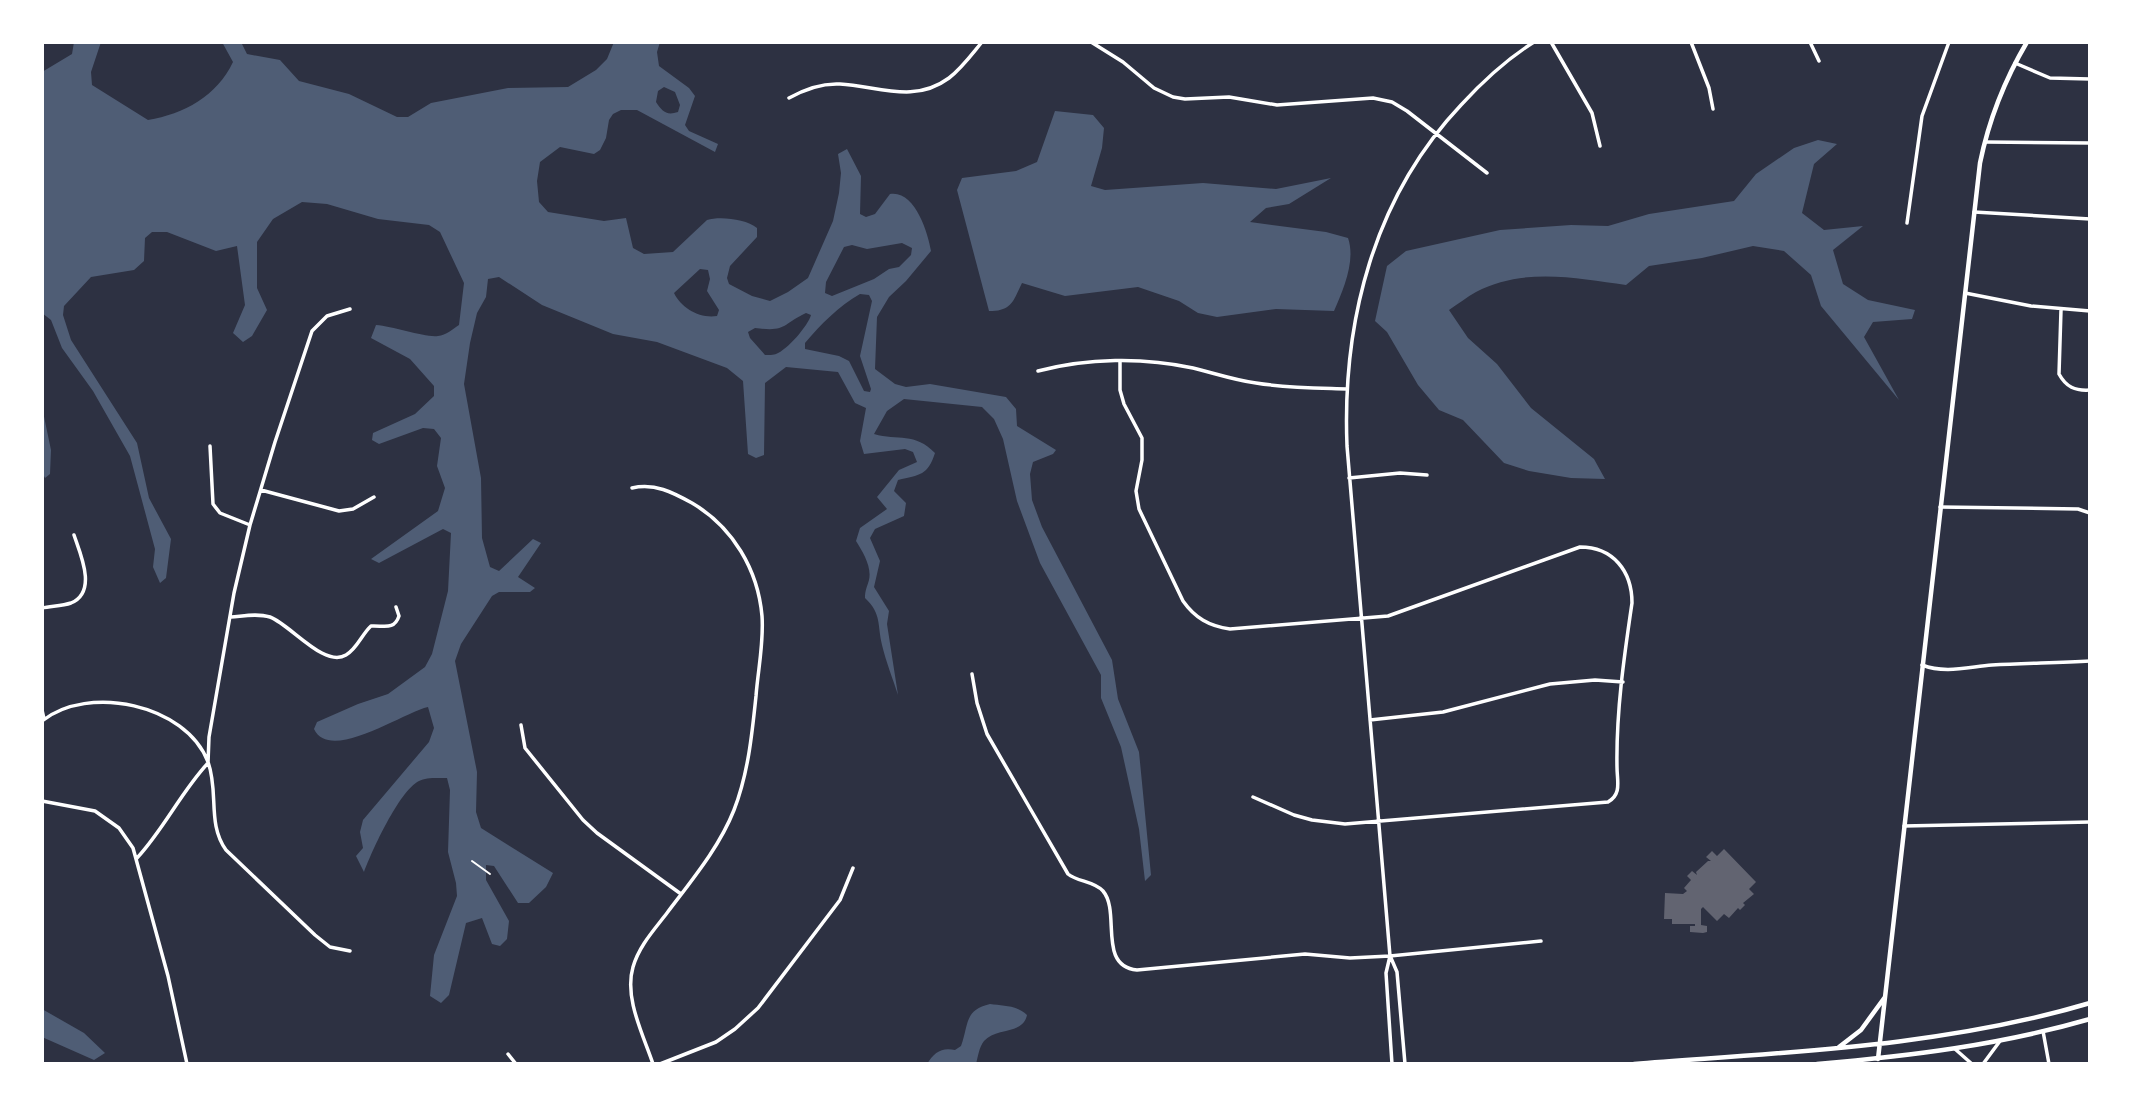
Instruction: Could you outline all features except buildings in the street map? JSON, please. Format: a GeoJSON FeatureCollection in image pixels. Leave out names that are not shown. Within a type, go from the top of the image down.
{"type":"FeatureCollection","features":[{"type":"Feature","properties":{"kind":"street"},"geometry":{"type":"LineString","coordinates":[[789,98],[825,84],[901,93],[930,88],[951,77],[982,42]]}},
{"type":"Feature","properties":{"kind":"street"},"geometry":{"type":"LineString","coordinates":[[1091,42],[1123,62],[1154,88],[1173,97],[1229,97],[1277,105],[1373,97],[1383,99],[1407,111],[1486,173]]}},
{"type":"Feature","properties":{"kind":"street"},"geometry":{"type":"LineString","coordinates":[[1392,1064],[1386,973],[1390,956],[1349,478],[1347,389],[1350,350],[1363,281],[1373,250],[1394,198],[1411,169],[1436,134],[1473,92],[1534,42]]}},
{"type":"Feature","properties":{"kind":"street"},"geometry":{"type":"LineString","coordinates":[[1550,42],[1592,113],[1600,146]]}},
{"type":"Feature","properties":{"kind":"street"},"geometry":{"type":"LineString","coordinates":[[1690,42],[1709,88],[1713,109]]}},
{"type":"Feature","properties":{"kind":"street"},"geometry":{"type":"LineString","coordinates":[[1810,42],[1819,61]]}},
{"type":"Feature","properties":{"kind":"street"},"geometry":{"type":"LineString","coordinates":[[1908,223],[1922,116],[1949,42]]}},
{"type":"Feature","properties":{"kind":"street"},"geometry":{"type":"LineString","coordinates":[[1878,1059],[1984,142],[1996,103],[2027,42]]}},
{"type":"Feature","properties":{"kind":"street"},"geometry":{"type":"LineString","coordinates":[[2015,63],[2050,78],[2090,79]]}},
{"type":"Feature","properties":{"kind":"street"},"geometry":{"type":"LineString","coordinates":[[1984,142],[2090,143]]}},
{"type":"Feature","properties":{"kind":"street"},"geometry":{"type":"LineString","coordinates":[[1974,212],[2090,219]]}},
{"type":"Feature","properties":{"kind":"street"},"geometry":{"type":"LineString","coordinates":[[1965,293],[2061,310],[2090,311]]}},
{"type":"Feature","properties":{"kind":"street"},"geometry":{"type":"LineString","coordinates":[[350,309],[327,316],[312,331],[261,489],[250,525],[230,617],[209,737],[208,763],[213,785],[214,824],[226,850],[330,947],[350,951]]}},
{"type":"Feature","properties":{"kind":"street"},"geometry":{"type":"LineString","coordinates":[[2061,310],[2059,374],[2063,382],[2074,389],[2090,390]]}},
{"type":"Feature","properties":{"kind":"street"},"geometry":{"type":"LineString","coordinates":[[1038,371],[1062,364],[1120,361],[1192,368],[1258,384],[1347,389]]}},
{"type":"Feature","properties":{"kind":"street"},"geometry":{"type":"LineString","coordinates":[[1120,361],[1124,404],[1142,438],[1142,460],[1136,491],[1139,509],[1158,553],[1190,611],[1207,624],[1230,629],[1399,613],[1580,547],[1597,549],[1614,557],[1630,583],[1632,603],[1617,748],[1618,790],[1608,802],[1345,824],[1312,820],[1279,810],[1253,797]]}},
{"type":"Feature","properties":{"kind":"street"},"geometry":{"type":"LineString","coordinates":[[210,446],[213,504],[220,513],[250,525]]}},
{"type":"Feature","properties":{"kind":"street"},"geometry":{"type":"LineString","coordinates":[[1349,478],[1400,473],[1427,475]]}},
{"type":"Feature","properties":{"kind":"street"},"geometry":{"type":"LineString","coordinates":[[632,488],[644,485],[663,488],[698,507],[736,542],[757,588],[762,631],[752,741],[742,786],[733,811],[717,842],[643,945],[632,970],[631,993],[653,1064]]}},
{"type":"Feature","properties":{"kind":"street"},"geometry":{"type":"LineString","coordinates":[[261,489],[339,511],[353,509],[374,497]]}},
{"type":"Feature","properties":{"kind":"street"},"geometry":{"type":"LineString","coordinates":[[1940,507],[2078,509],[2090,513]]}},
{"type":"Feature","properties":{"kind":"street"},"geometry":{"type":"LineString","coordinates":[[42,608],[76,600],[83,590],[85,572],[74,535]]}},
{"type":"Feature","properties":{"kind":"street"},"geometry":{"type":"LineString","coordinates":[[230,617],[269,617],[325,655],[336,658],[353,650],[358,640],[372,626],[394,625],[399,617],[396,607]]}},
{"type":"Feature","properties":{"kind":"street"},"geometry":{"type":"LineString","coordinates":[[1922,665],[1956,670],[1991,665],[2090,661]]}},
{"type":"Feature","properties":{"kind":"street"},"geometry":{"type":"LineString","coordinates":[[972,674],[977,703],[987,734],[1069,874],[1075,879],[1097,886],[1104,893],[1114,951],[1124,967],[1137,970],[1306,954],[1350,958],[1390,956],[1541,941]]}},
{"type":"Feature","properties":{"kind":"street"},"geometry":{"type":"LineString","coordinates":[[1370,720],[1443,712],[1550,684],[1595,680],[1623,682]]}},
{"type":"Feature","properties":{"kind":"street"},"geometry":{"type":"LineString","coordinates":[[42,710],[43,720],[62,709],[83,703],[110,702],[128,705],[161,716],[177,725],[195,741],[208,763]]}},
{"type":"Feature","properties":{"kind":"street"},"geometry":{"type":"LineString","coordinates":[[521,725],[526,748],[583,820],[681,894]]}},
{"type":"Feature","properties":{"kind":"street"},"geometry":{"type":"LineString","coordinates":[[137,858],[208,763]]}},
{"type":"Feature","properties":{"kind":"street"},"geometry":{"type":"LineString","coordinates":[[42,801],[95,811],[110,820],[127,837],[137,858],[168,976],[187,1064]]}},
{"type":"Feature","properties":{"kind":"street"},"geometry":{"type":"LineString","coordinates":[[1904,826],[2090,822]]}},
{"type":"Feature","properties":{"kind":"street"},"geometry":{"type":"LineString","coordinates":[[660,1064],[716,1042],[752,1014],[839,900],[853,868]]}},
{"type":"Feature","properties":{"kind":"street"},"geometry":{"type":"LineString","coordinates":[[1390,956],[1397,972],[1405,1064]]}},
{"type":"Feature","properties":{"kind":"street"},"geometry":{"type":"LineString","coordinates":[[1838,1047],[1861,1030],[1885,996]]}},
{"type":"Feature","properties":{"kind":"street"},"geometry":{"type":"LineString","coordinates":[[1634,1064],[1880,1044],[1966,1033],[2017,1023],[2090,1003]]}},
{"type":"Feature","properties":{"kind":"street"},"geometry":{"type":"LineString","coordinates":[[1817,1064],[1955,1049],[2000,1041],[2090,1018]]}},
{"type":"Feature","properties":{"kind":"street"},"geometry":{"type":"LineString","coordinates":[[2043,1031],[2049,1064]]}},
{"type":"Feature","properties":{"kind":"street"},"geometry":{"type":"LineString","coordinates":[[1983,1064],[2000,1041]]}},
{"type":"Feature","properties":{"kind":"street"},"geometry":{"type":"LineString","coordinates":[[1955,1049],[1972,1064]]}},
{"type":"Feature","properties":{"kind":"street"},"geometry":{"type":"LineString","coordinates":[[508,1054],[516,1064]]}},
{"type":"Feature","properties":{"kind":"path"},"geometry":{"type":"LineString","coordinates":[[472,861],[490,874]]}},
{"type":"Feature","properties":{"kind":"water"},"geometry":{"type":"Polygon","coordinates":[[[74,42],[101,42],[91,72],[92,85],[148,120],[174,113],[198,102],[218,85],[233,62],[222,42],[241,42],[247,54],[280,60],[299,81],[349,94],[397,117],[408,117],[431,103],[508,88],[568,87],[596,70],[607,59],[614,42],[660,42],[657,52],[659,66],[689,88],[695,96],[685,125],[689,131],[718,144],[715,152],[637,110],[621,110],[609,120],[606,138],[600,150],[594,154],[560,147],[540,162],[537,181],[539,202],[548,212],[604,221],[626,218],[633,248],[644,254],[673,252],[707,220],[726,218],[746,222],[757,228],[757,237],[730,266],[727,278],[729,284],[752,296],[770,301],[808,278],[833,221],[841,173],[838,154],[847,149],[861,176],[860,214],[866,217],[875,214],[890,194],[907,199],[919,214],[931,251],[889,297],[877,317],[875,369],[895,384],[906,387],[930,384],[1006,397],[1016,409],[1017,426],[1056,450],[1053,454],[1033,462],[1030,474],[1032,500],[1042,527],[1112,660],[1118,699],[1139,752],[1151,875],[1145,881],[1139,829],[1121,747],[1101,698],[1101,675],[1040,563],[1017,501],[1003,439],[994,419],[982,407],[904,399],[887,411],[874,434],[920,442],[935,453],[922,473],[898,480],[894,491],[906,503],[904,516],[875,529],[870,538],[880,561],[874,587],[889,611],[887,624],[898,695],[884,651],[877,615],[865,598],[869,570],[856,541],[860,528],[887,509],[877,497],[899,470],[917,462],[913,452],[905,449],[864,454],[860,441],[866,408],[855,403],[838,372],[786,367],[765,383],[764,455],[756,458],[748,454],[743,381],[727,368],[657,342],[613,334],[542,305],[499,277],[488,279],[486,297],[477,313],[470,343],[464,384],[481,478],[482,538],[490,567],[499,571],[533,539],[541,543],[518,577],[535,588],[530,592],[499,592],[492,596],[461,644],[455,661],[477,772],[476,812],[481,828],[553,873],[546,887],[529,903],[518,903],[494,866],[486,865],[486,880],[509,921],[507,939],[500,946],[492,944],[482,918],[466,923],[449,995],[441,1003],[430,996],[434,955],[457,896],[448,852],[450,790],[447,778],[419,781],[403,796],[387,822],[364,872],[356,856],[363,848],[360,832],[363,820],[429,742],[434,728],[428,707],[350,739],[335,741],[322,738],[314,729],[317,722],[388,694],[425,667],[432,654],[448,591],[451,533],[443,529],[379,563],[371,559],[438,511],[445,488],[437,466],[441,438],[434,429],[423,428],[379,444],[372,440],[373,433],[415,414],[434,396],[434,386],[410,359],[371,338],[376,325],[433,336],[449,332],[459,325],[464,283],[440,232],[429,225],[378,219],[327,204],[302,202],[273,219],[257,242],[257,288],[267,310],[252,336],[243,342],[233,333],[245,305],[237,246],[216,251],[167,232],[152,232],[145,238],[144,261],[134,270],[91,277],[64,306],[63,315],[71,340],[137,443],[149,498],[171,539],[166,578],[160,583],[153,567],[155,549],[130,456],[93,391],[62,348],[51,320],[42,313],[42,72],[72,54],[74,42]],[[664,87],[658,91],[656,102],[660,108],[667,113],[678,112],[680,105],[675,92],[664,87]],[[902,243],[867,249],[852,245],[844,247],[826,282],[825,293],[832,296],[874,279],[889,269],[899,267],[911,255],[912,248],[902,243]],[[700,269],[674,293],[681,303],[692,311],[704,316],[717,316],[719,310],[707,291],[710,279],[708,270],[700,269]],[[860,294],[845,304],[811,336],[805,343],[805,349],[839,356],[849,361],[864,391],[870,392],[860,356],[872,301],[869,295],[860,294]],[[806,313],[783,326],[755,328],[748,332],[765,355],[775,354],[786,348],[811,315],[806,313]]]}},
{"type":"Feature","properties":{"kind":"water"},"geometry":{"type":"Polygon","coordinates":[[[1055,111],[1093,115],[1104,128],[1102,148],[1091,186],[1105,190],[1203,183],[1276,189],[1331,178],[1289,204],[1266,208],[1250,222],[1326,232],[1348,238],[1349,266],[1334,311],[1276,309],[1217,317],[1198,313],[1179,301],[1138,287],[1065,296],[1022,283],[1011,304],[997,311],[989,311],[957,190],[962,178],[1016,171],[1037,162],[1055,111]]]}},
{"type":"Feature","properties":{"kind":"water"},"geometry":{"type":"Polygon","coordinates":[[[1818,140],[1837,144],[1814,164],[1802,213],[1824,230],[1863,226],[1833,250],[1843,284],[1868,300],[1915,310],[1912,319],[1873,322],[1864,337],[1899,400],[1821,306],[1811,275],[1784,251],[1753,246],[1702,258],[1649,266],[1626,285],[1550,277],[1512,279],[1476,292],[1449,310],[1468,338],[1497,364],[1531,408],[1594,459],[1605,479],[1571,478],[1529,471],[1504,463],[1463,420],[1439,410],[1418,385],[1387,332],[1375,321],[1387,266],[1406,251],[1500,230],[1571,225],[1608,226],[1649,214],[1734,201],[1756,174],[1794,148],[1818,140]]]}},
{"type":"Feature","properties":{"kind":"water"},"geometry":{"type":"Polygon","coordinates":[[[42,407],[51,450],[50,474],[45,478],[42,472],[42,407]]]}},
{"type":"Feature","properties":{"kind":"water"},"geometry":{"type":"Polygon","coordinates":[[[990,1004],[1014,1008],[1027,1015],[1020,1026],[995,1034],[984,1041],[976,1064],[927,1064],[939,1051],[955,1050],[961,1046],[972,1014],[990,1004]]]}},
{"type":"Feature","properties":{"kind":"water"},"geometry":{"type":"Polygon","coordinates":[[[42,1009],[84,1033],[105,1053],[94,1060],[42,1037],[42,1009]]]}}]}
